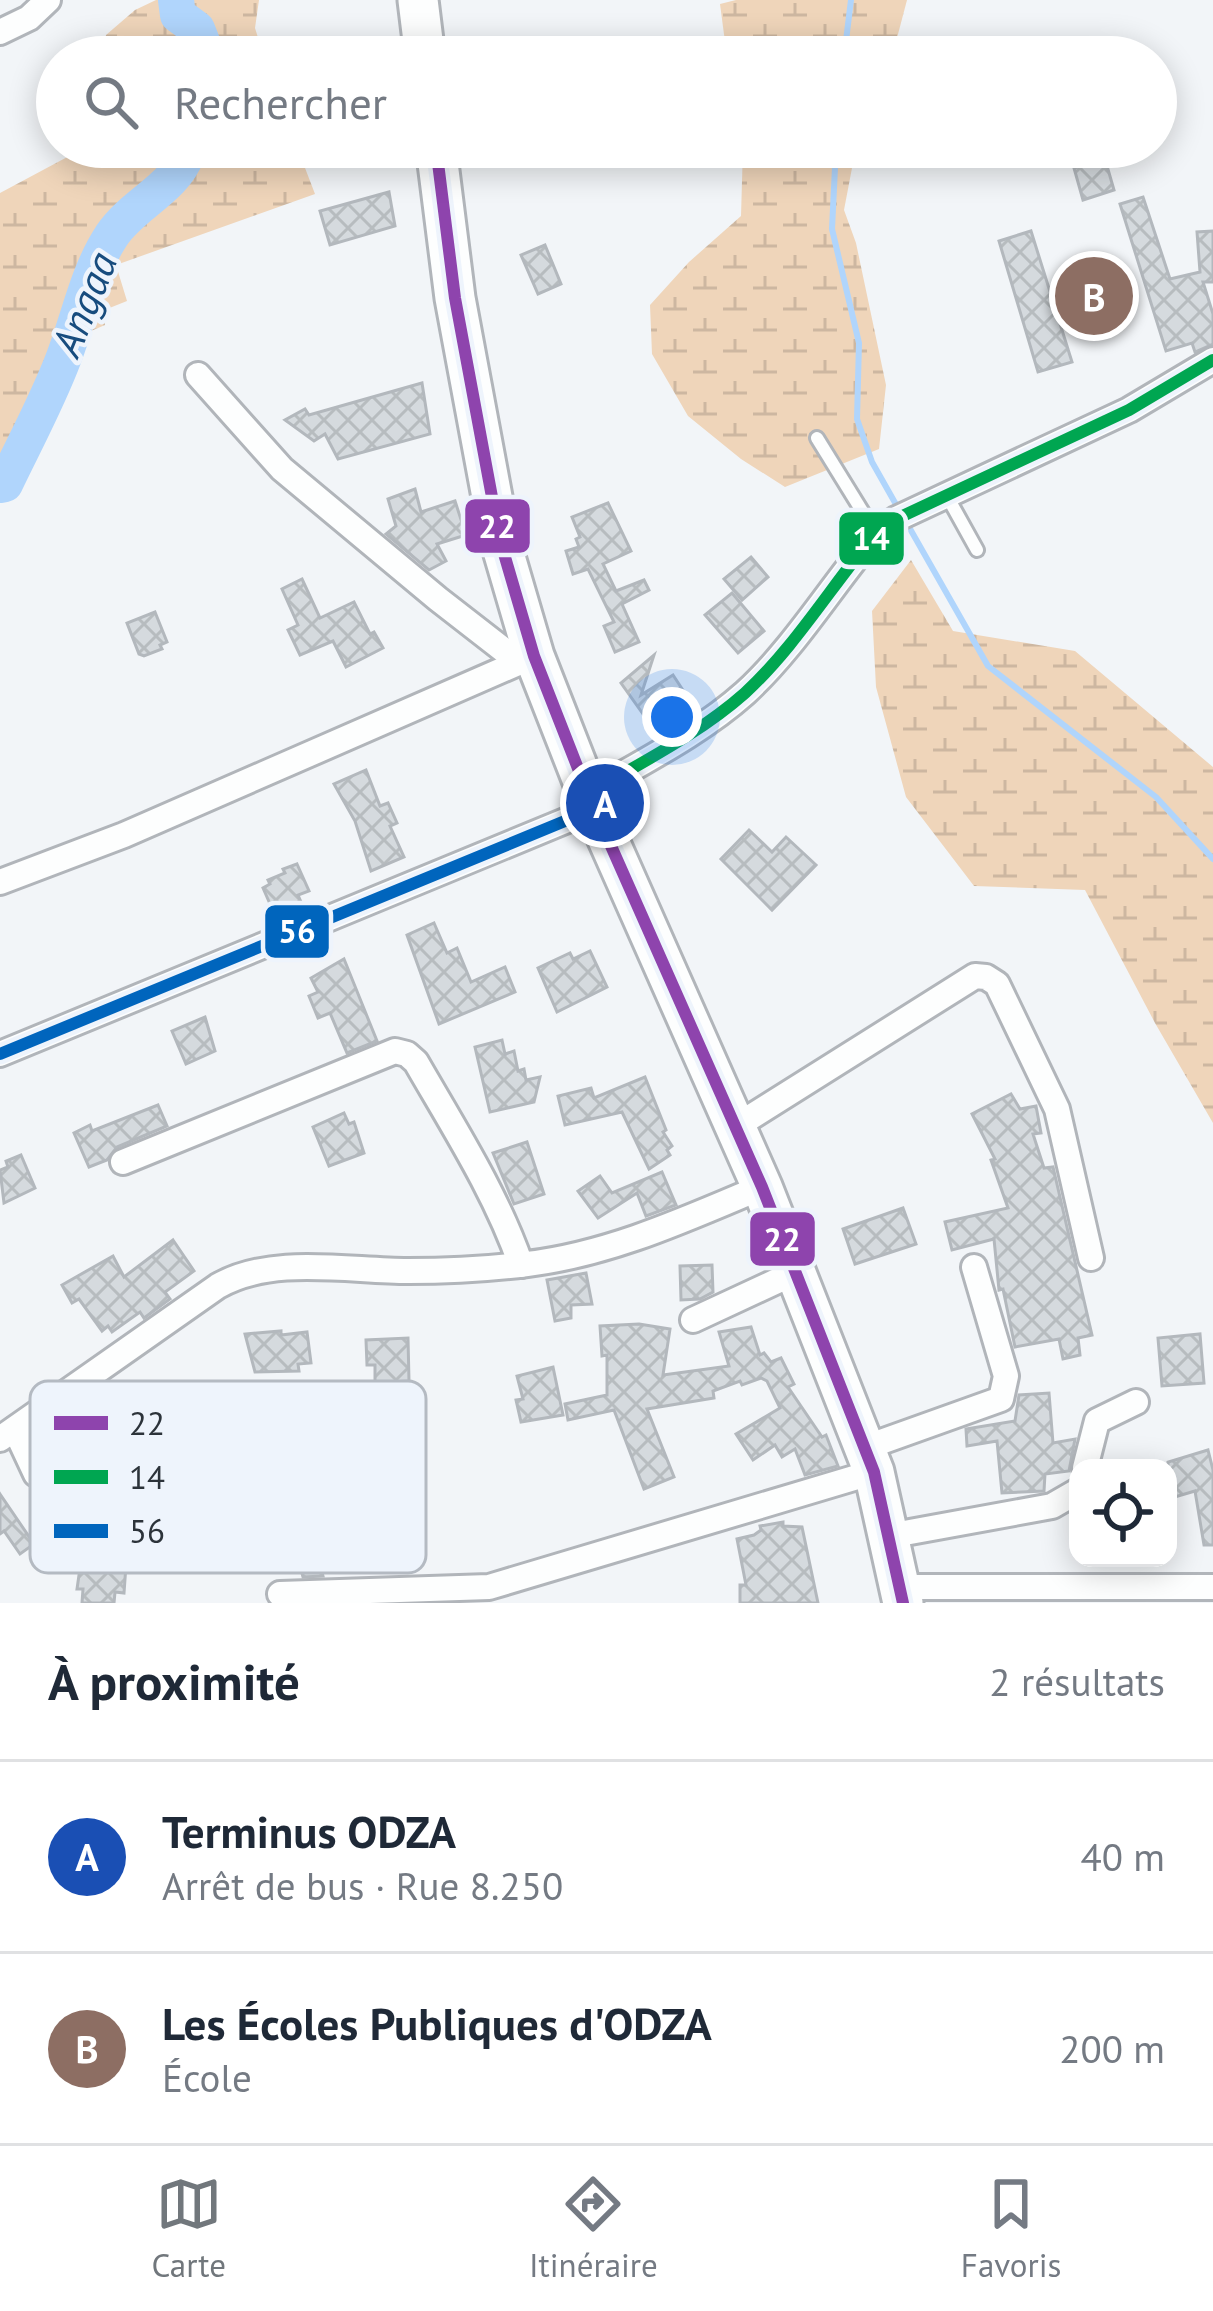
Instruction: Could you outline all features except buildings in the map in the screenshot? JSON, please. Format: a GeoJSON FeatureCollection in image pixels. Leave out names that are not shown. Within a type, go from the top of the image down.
{"type":"FeatureCollection","features":[{"type":"Feature","properties":{"kind":"highway"},"geometry":{"type":"LineString","coordinates":[[418,0],[422,36]]}},
{"type":"Feature","properties":{"kind":"highway"},"geometry":{"type":"LineString","coordinates":[[439,168],[454,298],[527,659],[762,1187],[869,1460],[901,1595]]}},
{"type":"Feature","properties":{"kind":"street"},"geometry":{"type":"LineString","coordinates":[[0,32],[29,18],[49,0]]}},
{"type":"Feature","properties":{"kind":"street"},"geometry":{"type":"LineString","coordinates":[[0,1054],[591,802],[745,693],[876,533],[896,519],[1129,410],[1213,361]]}},
{"type":"Feature","properties":{"kind":"street"},"geometry":{"type":"LineString","coordinates":[[197,375],[283,469],[404,572],[527,659]]}},
{"type":"Feature","properties":{"kind":"street"},"geometry":{"type":"LineString","coordinates":[[0,882],[124,835],[527,659]]}},
{"type":"Feature","properties":{"kind":"street"},"geometry":{"type":"LineString","coordinates":[[735,1127],[981,975],[997,984],[1057,1109],[1091,1258]]}},
{"type":"Feature","properties":{"kind":"street"},"geometry":{"type":"LineString","coordinates":[[123,1162],[395,1052],[407,1054],[479,1172],[521,1265]]}},
{"type":"Feature","properties":{"kind":"street"},"geometry":{"type":"LineString","coordinates":[[83,1381],[218,1286],[244,1274],[278,1269],[412,1271],[521,1265],[604,1248],[663,1229],[762,1187]]}},
{"type":"Feature","properties":{"kind":"street"},"geometry":{"type":"LineString","coordinates":[[280,1594],[489,1587],[869,1460],[1001,1399],[1006,1376],[974,1267]]}},
{"type":"Feature","properties":{"kind":"street"},"geometry":{"type":"LineString","coordinates":[[693,1320],[794,1273]]}},
{"type":"Feature","properties":{"kind":"street"},"geometry":{"type":"LineString","coordinates":[[1087,1459],[1097,1421],[1136,1402]]}},
{"type":"Feature","properties":{"kind":"street"},"geometry":{"type":"LineString","coordinates":[[8,1434],[30,1465]]}},
{"type":"Feature","properties":{"kind":"street"},"geometry":{"type":"LineString","coordinates":[[888,1536],[1052,1506],[1069,1496]]}},
{"type":"Feature","properties":{"kind":"street"},"geometry":{"type":"LineString","coordinates":[[901,1595],[1213,1587]]}},
{"type":"Feature","properties":{"kind":"lane"},"geometry":{"type":"LineString","coordinates":[[817,438],[876,533]]}},
{"type":"Feature","properties":{"kind":"lane"},"geometry":{"type":"LineString","coordinates":[[946,495],[977,550]]}},
{"type":"Feature","properties":{"kind":"green space"},"geometry":{"type":"Polygon","coordinates":[[[156,0],[259,0],[257,36],[106,36],[135,10],[156,0]]]}},
{"type":"Feature","properties":{"kind":"green space"},"geometry":{"type":"Polygon","coordinates":[[[736,0],[907,0],[898,36],[724,36],[720,4],[736,0]]]}},
{"type":"Feature","properties":{"kind":"green space"},"geometry":{"type":"Polygon","coordinates":[[[47,168],[305,168],[315,194],[116,265],[127,301],[102,311],[105,325],[77,337],[5,484],[0,485],[0,193],[47,168]]]}},
{"type":"Feature","properties":{"kind":"green space"},"geometry":{"type":"Polygon","coordinates":[[[742,168],[852,168],[844,210],[856,243],[886,385],[879,449],[785,487],[688,416],[652,354],[650,305],[741,216],[742,168]]]}},
{"type":"Feature","properties":{"kind":"green space"},"geometry":{"type":"Polygon","coordinates":[[[911,560],[953,631],[1075,651],[1213,767],[1213,1123],[1085,890],[974,886],[906,797],[876,687],[872,611],[911,560]]]}},
{"type":"Feature","properties":{"kind":"waterway","name":"Angaa"},"geometry":{"type":"LineString","coordinates":[[176,0],[178,15],[200,36]]}},
{"type":"Feature","properties":{"kind":"waterway"},"geometry":{"type":"LineString","coordinates":[[847,36],[851,0]]}},
{"type":"Feature","properties":{"kind":"waterway","name":"Angaa"},"geometry":{"type":"LineString","coordinates":[[0,485],[5,484],[51,389],[103,249],[131,214],[180,168]]}},
{"type":"Feature","properties":{"kind":"waterway"},"geometry":{"type":"LineString","coordinates":[[835,168],[832,229],[859,343],[857,419],[872,462],[898,508]]}},
{"type":"Feature","properties":{"kind":"waterway"},"geometry":{"type":"LineString","coordinates":[[905,520],[988,666],[1156,797],[1213,859]]}},
{"type":"Feature","properties":{"kind":"transit line","name":"22"},"geometry":{"type":"LineString","coordinates":[[439,168],[455,298],[500,540],[534,656],[588,794],[762,1187],[874,1472],[903,1603]]}},
{"type":"Feature","properties":{"kind":"transit line","name":"14"},"geometry":{"type":"LineString","coordinates":[[588,794],[689,735],[745,693],[797,636],[876,533],[896,519],[1129,410],[1213,360]]}},
{"type":"Feature","properties":{"kind":"transit line","name":"56"},"geometry":{"type":"LineString","coordinates":[[0,1054],[594,809]]}},
{"type":"Feature","properties":{"kind":"place","name":"Les Écoles Publiques d'ODZA"},"geometry":{"type":"Point","coordinates":[1094,296]}},
{"type":"Feature","properties":{"kind":"place","name":"Terminus ODZA"},"geometry":{"type":"Point","coordinates":[605,803]}}]}
